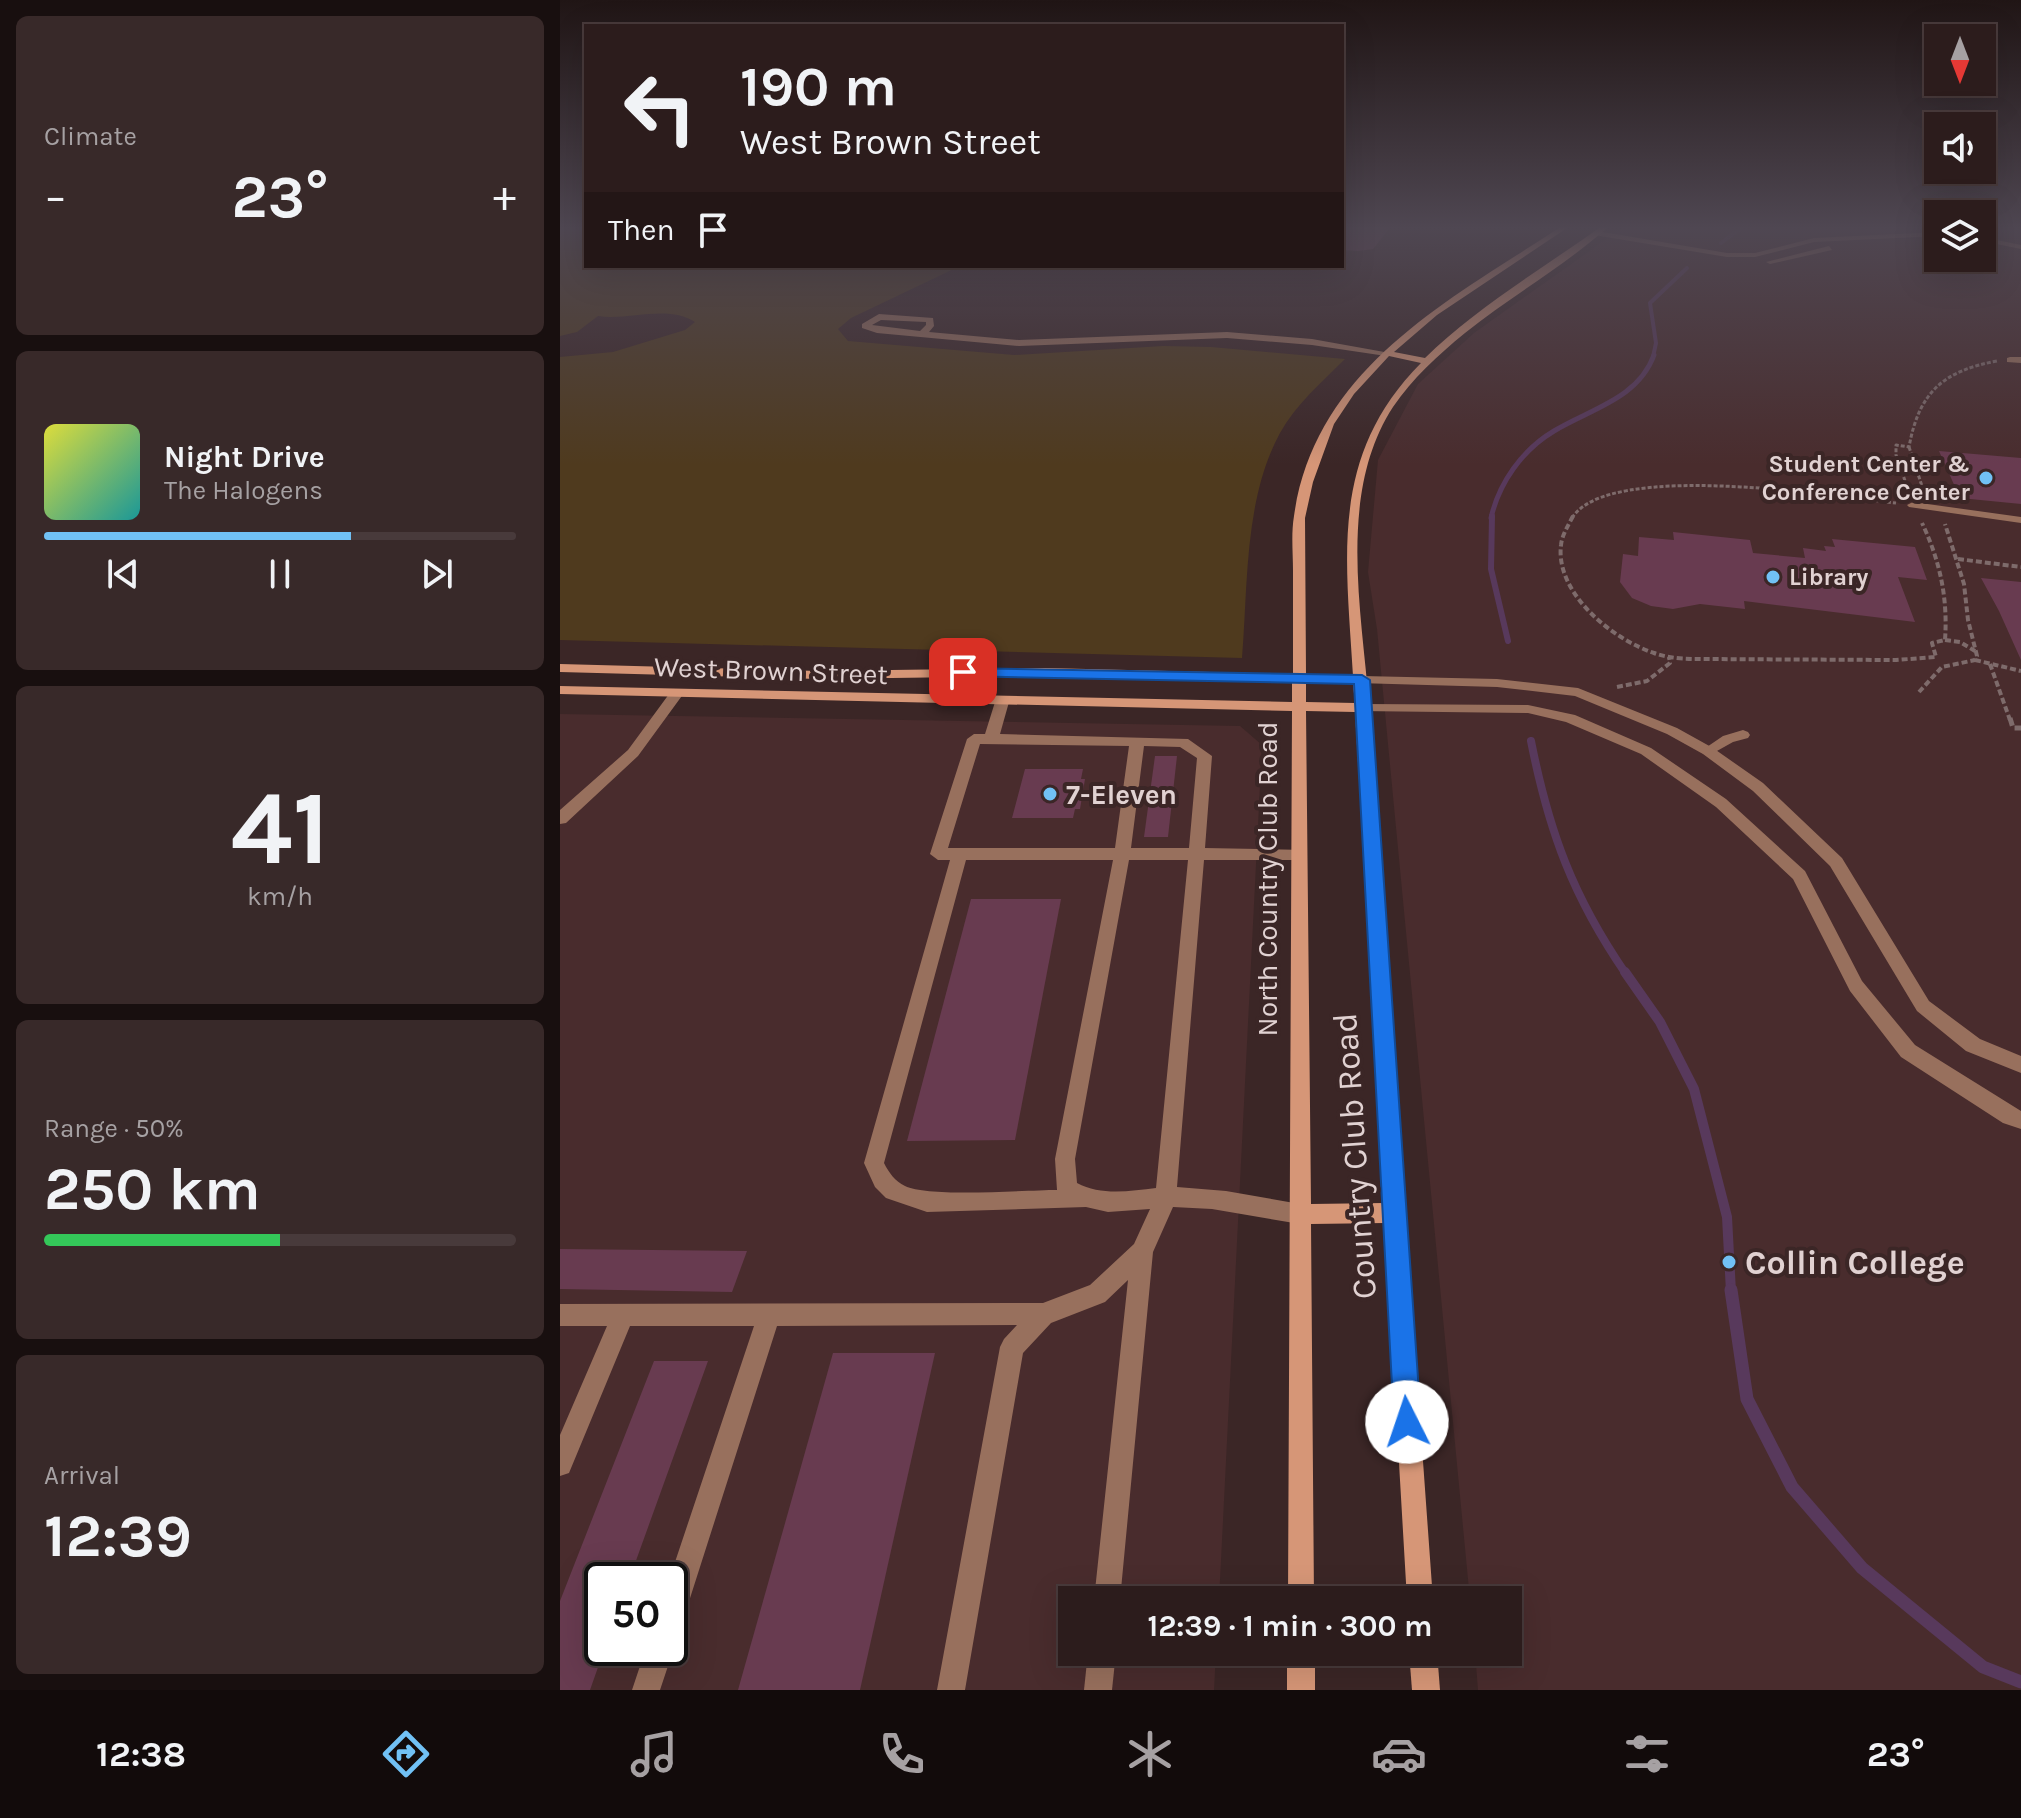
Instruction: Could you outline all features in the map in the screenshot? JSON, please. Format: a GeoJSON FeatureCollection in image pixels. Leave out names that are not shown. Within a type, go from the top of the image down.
{"type":"FeatureCollection","features":[{"type":"Feature","properties":{"kind":"main road","name":"North Country Club Road"},"geometry":{"type":"LineString","coordinates":[[1301,1586],[1299,518],[1311,466],[1342,404],[1386,353],[1447,307]]}},
{"type":"Feature","properties":{"kind":"main road"},"geometry":{"type":"LineString","coordinates":[[1364,708],[1352,556],[1354,496],[1369,443],[1380,418],[1401,387],[1425,361],[1493,307]]}},
{"type":"Feature","properties":{"kind":"main road"},"geometry":{"type":"LineString","coordinates":[[1386,353],[1425,361]]}},
{"type":"Feature","properties":{"kind":"main road","name":"West Brown Street"},"geometry":{"type":"LineString","coordinates":[[560,668],[819,675],[1045,672],[1362,680]]}},
{"type":"Feature","properties":{"kind":"main road"},"geometry":{"type":"LineString","coordinates":[[677,693],[704,684],[819,675]]}},
{"type":"Feature","properties":{"kind":"main road","name":"West Brown Street"},"geometry":{"type":"LineString","coordinates":[[560,690],[1364,708]]}},
{"type":"Feature","properties":{"kind":"main road","name":"Country Club Road"},"geometry":{"type":"LineString","coordinates":[[1364,708],[1393,1213],[1419,1586]]}},
{"type":"Feature","properties":{"kind":"main road"},"geometry":{"type":"LineString","coordinates":[[1300,1214],[1393,1213]]}},
{"type":"Feature","properties":{"kind":"main road"},"geometry":{"type":"LineString","coordinates":[[1301,1666],[1301,1690]]}},
{"type":"Feature","properties":{"kind":"main road"},"geometry":{"type":"LineString","coordinates":[[1424,1666],[1426,1690]]}},
{"type":"Feature","properties":{"kind":"street"},"geometry":{"type":"LineString","coordinates":[[922,334],[929,328],[930,320],[879,317],[865,326],[872,330],[1031,343],[1227,335],[1312,342],[1386,353]]}},
{"type":"Feature","properties":{"kind":"street"},"geometry":{"type":"LineString","coordinates":[[2010,360],[2021,360]]}},
{"type":"Feature","properties":{"kind":"street"},"geometry":{"type":"LineString","coordinates":[[1913,505],[2021,520]]}},
{"type":"Feature","properties":{"kind":"street"},"geometry":{"type":"LineString","coordinates":[[1362,680],[1497,683],[1578,692],[1672,731],[1708,751],[1758,787],[1836,862],[1923,1006],[1973,1045],[2021,1065]]}},
{"type":"Feature","properties":{"kind":"street"},"geometry":{"type":"LineString","coordinates":[[560,819],[633,753],[677,693]]}},
{"type":"Feature","properties":{"kind":"street"},"geometry":{"type":"LineString","coordinates":[[991,739],[1002,702]]}},
{"type":"Feature","properties":{"kind":"street"},"geometry":{"type":"LineString","coordinates":[[1364,708],[1528,709],[1570,718],[1646,751],[1721,803],[1799,875],[1856,986],[1908,1051],[2010,1117],[2021,1120]]}},
{"type":"Feature","properties":{"kind":"street"},"geometry":{"type":"LineString","coordinates":[[1708,751],[1728,739],[1743,735]]}},
{"type":"Feature","properties":{"kind":"street"},"geometry":{"type":"LineString","coordinates":[[1108,1586],[1142,1252],[1166,1198],[1194,854],[1205,756],[1183,742],[974,739],[938,854],[1122,853],[1194,854],[1299,854]]}},
{"type":"Feature","properties":{"kind":"street"},"geometry":{"type":"LineString","coordinates":[[1082,1199],[1067,1188],[1065,1159],[1122,853],[1137,741]]}},
{"type":"Feature","properties":{"kind":"street"},"geometry":{"type":"LineString","coordinates":[[960,853],[874,1163],[880,1180],[903,1197],[927,1202],[1082,1199],[1106,1202],[1183,1197],[1300,1214]]}},
{"type":"Feature","properties":{"kind":"street"},"geometry":{"type":"LineString","coordinates":[[560,1315],[1043,1314],[1097,1294],[1142,1252]]}},
{"type":"Feature","properties":{"kind":"street"},"geometry":{"type":"LineString","coordinates":[[951,1690],[1012,1347],[1043,1314]]}},
{"type":"Feature","properties":{"kind":"street"},"geometry":{"type":"LineString","coordinates":[[560,1464],[623,1315]]}},
{"type":"Feature","properties":{"kind":"street"},"geometry":{"type":"LineString","coordinates":[[688,1562],[769,1315]]}},
{"type":"Feature","properties":{"kind":"street"},"geometry":{"type":"LineString","coordinates":[[646,1690],[654,1666]]}},
{"type":"Feature","properties":{"kind":"street"},"geometry":{"type":"LineString","coordinates":[[1098,1690],[1101,1666]]}},
{"type":"Feature","properties":{"kind":"path"},"geometry":{"type":"LineString","coordinates":[[1909,447],[1926,496],[1944,523],[1958,559],[1976,651],[1975,660]]}},
{"type":"Feature","properties":{"kind":"path"},"geometry":{"type":"LineString","coordinates":[[1913,505],[1734,487],[1667,484],[1613,493],[1575,512],[1561,546],[1562,564],[1573,588],[1595,616],[1624,639],[1669,657],[1917,660]]}},
{"type":"Feature","properties":{"kind":"path"},"geometry":{"type":"LineString","coordinates":[[1958,559],[2021,567]]}},
{"type":"Feature","properties":{"kind":"path"},"geometry":{"type":"LineString","coordinates":[[1945,640],[1960,642],[1976,651]]}},
{"type":"Feature","properties":{"kind":"path"},"geometry":{"type":"LineString","coordinates":[[1617,687],[1646,683],[1659,676],[1670,663],[1669,657]]}},
{"type":"Feature","properties":{"kind":"path"},"geometry":{"type":"LineString","coordinates":[[1936,657],[1947,663]]}},
{"type":"Feature","properties":{"kind":"path"},"geometry":{"type":"LineString","coordinates":[[1919,692],[1934,672],[1947,663],[1975,660],[2021,671]]}},
{"type":"Feature","properties":{"kind":"path"},"geometry":{"type":"LineString","coordinates":[[1990,664],[2013,728],[2021,728]]}},
{"type":"Feature","properties":{"kind":"shaded area"},"geometry":{"type":"Polygon","coordinates":[[[560,307],[874,307],[851,318],[838,329],[848,341],[1014,355],[1163,346],[1211,347],[1345,359],[1294,412],[1268,459],[1250,543],[1242,658],[560,640],[560,357],[613,352],[685,330],[695,322],[673,314],[598,316],[577,332],[560,336],[560,307]]]}},
{"type":"Feature","properties":{"kind":"shaded area","name":"Collin College"},"geometry":{"type":"Polygon","coordinates":[[[1511,307],[2021,307],[2021,1690],[1478,1690],[1476,1666],[1522,1666],[1522,1586],[1469,1586],[1377,629],[1368,572],[1378,460],[1418,384],[1474,333],[1511,307]]]}},
{"type":"Feature","properties":{"kind":"shaded area"},"geometry":{"type":"Polygon","coordinates":[[[560,714],[1240,726],[1262,745],[1220,1586],[1058,1586],[1058,1666],[1215,1666],[1214,1690],[560,1690],[560,714]]]}},
{"type":"Feature","properties":{"kind":"building","name":"Student Center & Conference Center"},"geometry":{"type":"Polygon","coordinates":[[[1939,451],[2021,458],[2021,504],[1960,498],[1939,451]]]}},
{"type":"Feature","properties":{"kind":"building","name":"Library"},"geometry":{"type":"Polygon","coordinates":[[[1673,532],[1750,540],[1753,553],[1805,558],[1803,548],[1826,551],[1824,546],[1835,547],[1832,539],[1915,547],[1927,580],[1898,577],[1915,622],[1744,601],[1745,609],[1700,604],[1673,609],[1651,606],[1632,598],[1620,582],[1623,554],[1638,556],[1639,537],[1674,540],[1673,532]]]}},
{"type":"Feature","properties":{"kind":"building"},"geometry":{"type":"Polygon","coordinates":[[[1981,578],[2021,582],[2021,660],[1999,611],[1981,578]]]}},
{"type":"Feature","properties":{"kind":"building"},"geometry":{"type":"Polygon","coordinates":[[[1155,756],[1177,756],[1168,837],[1144,837],[1155,756]]]}},
{"type":"Feature","properties":{"kind":"building","name":"7-Eleven"},"geometry":{"type":"Polygon","coordinates":[[[1025,769],[1083,769],[1081,779],[1085,779],[1080,809],[1075,809],[1073,818],[1012,818],[1025,769]]]}},
{"type":"Feature","properties":{"kind":"building"},"geometry":{"type":"Polygon","coordinates":[[[971,899],[1061,899],[1015,1140],[907,1141],[971,899]]]}},
{"type":"Feature","properties":{"kind":"building"},"geometry":{"type":"Polygon","coordinates":[[[560,1249],[747,1251],[732,1292],[560,1289],[560,1249]]]}},
{"type":"Feature","properties":{"kind":"building"},"geometry":{"type":"Polygon","coordinates":[[[833,1353],[935,1353],[860,1690],[738,1690],[833,1353]]]}},
{"type":"Feature","properties":{"kind":"building"},"geometry":{"type":"Polygon","coordinates":[[[654,1361],[708,1361],[635,1562],[584,1562],[584,1666],[598,1666],[590,1690],[560,1690],[560,1601],[654,1361]]]}},
{"type":"Feature","properties":{"kind":"waterway"},"geometry":{"type":"LineString","coordinates":[[1651,307],[1656,343],[1653,357]]}},
{"type":"Feature","properties":{"kind":"waterway"},"geometry":{"type":"LineString","coordinates":[[1491,518],[1506,480],[1522,458],[1554,431],[1625,393],[1647,370],[1654,355]]}},
{"type":"Feature","properties":{"kind":"waterway"},"geometry":{"type":"LineString","coordinates":[[1492,516],[1491,569],[1508,641]]}},
{"type":"Feature","properties":{"kind":"waterway"},"geometry":{"type":"LineString","coordinates":[[1531,741],[1546,805],[1565,863],[1591,918],[1626,974]]}},
{"type":"Feature","properties":{"kind":"waterway"},"geometry":{"type":"LineString","coordinates":[[1625,972],[1660,1022],[1694,1089],[1727,1217],[1731,1292]]}},
{"type":"Feature","properties":{"kind":"waterway"},"geometry":{"type":"LineString","coordinates":[[1731,1290],[1747,1399],[1792,1487],[1862,1568],[1983,1667],[2021,1682]]}},
{"type":"Feature","properties":{"kind":"place","name":"Student Center & Conference Center"},"geometry":{"type":"Point","coordinates":[1986,478]}},
{"type":"Feature","properties":{"kind":"place","name":"Library"},"geometry":{"type":"Point","coordinates":[1773,577]}},
{"type":"Feature","properties":{"kind":"place","name":"7-Eleven"},"geometry":{"type":"Point","coordinates":[1050,794]}},
{"type":"Feature","properties":{"kind":"place","name":"Collin College"},"geometry":{"type":"Point","coordinates":[1729,1262]}},
{"type":"Feature","properties":{"kind":"route"},"geometry":{"type":"LineString","coordinates":[[963,672],[1362,680],[1407,1422]]}}]}
